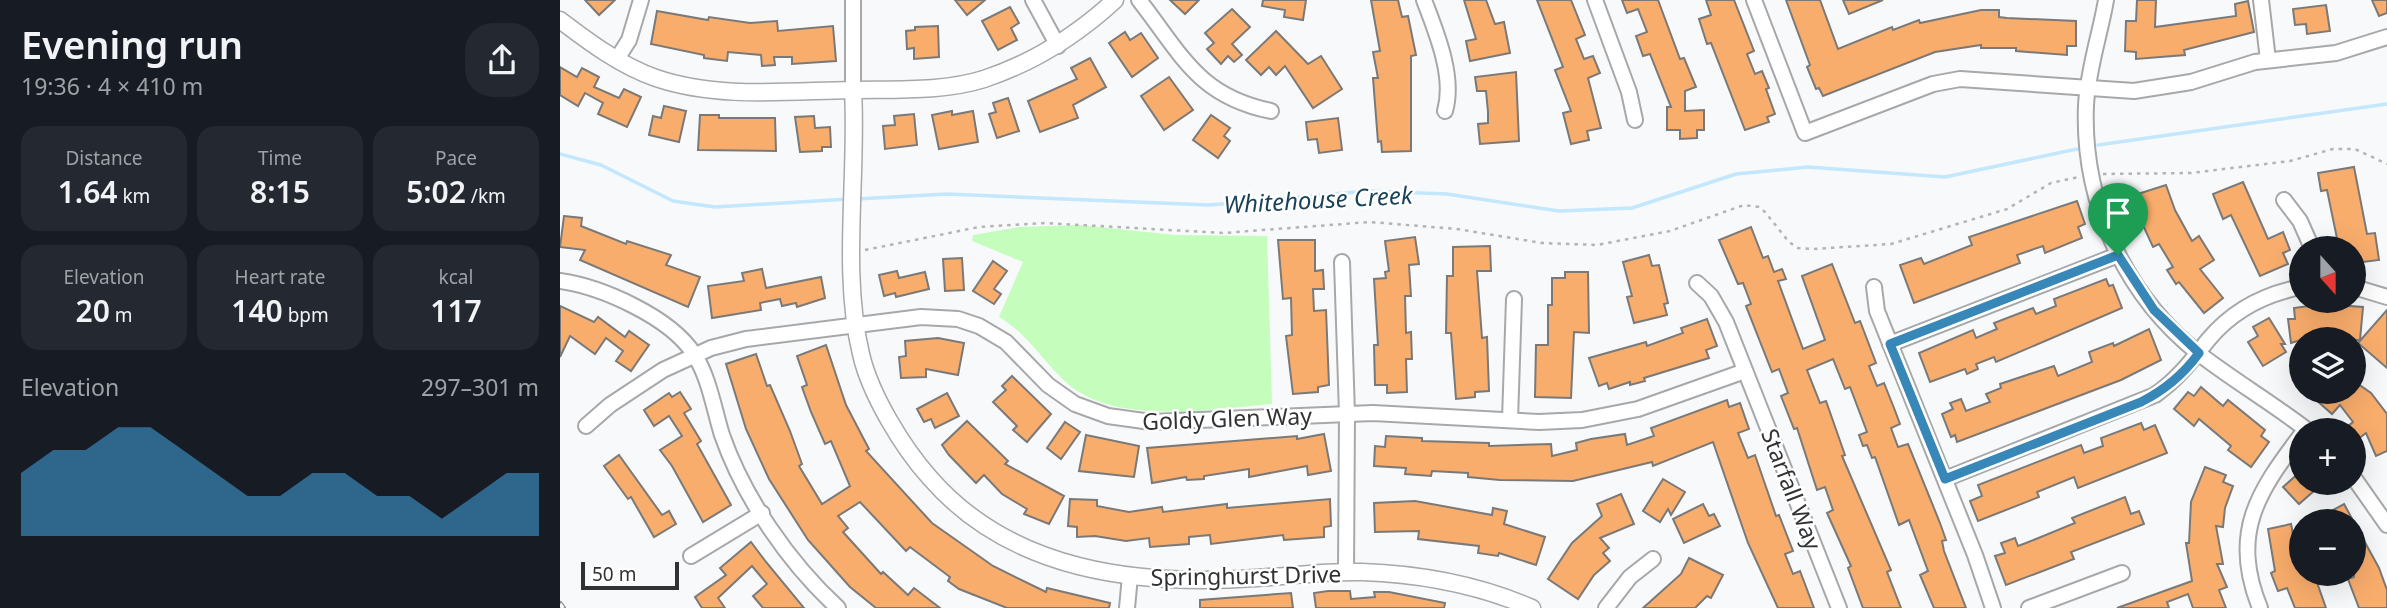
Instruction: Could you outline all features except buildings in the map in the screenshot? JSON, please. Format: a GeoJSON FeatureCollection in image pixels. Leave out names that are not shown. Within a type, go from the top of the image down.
{"type":"FeatureCollection","features":[{"type":"Feature","properties":{"kind":"street"},"geometry":{"type":"LineString","coordinates":[[617,59],[629,40],[642,0]]}},
{"type":"Feature","properties":{"kind":"street"},"geometry":{"type":"LineString","coordinates":[[853,0],[853,90]]}},
{"type":"Feature","properties":{"kind":"street"},"geometry":{"type":"LineString","coordinates":[[1032,0],[1058,46]]}},
{"type":"Feature","properties":{"kind":"street"},"geometry":{"type":"LineString","coordinates":[[560,20],[617,59],[656,78],[686,86],[761,92],[905,89],[981,79],[1023,64],[1082,31],[1115,0]]}},
{"type":"Feature","properties":{"kind":"street"},"geometry":{"type":"LineString","coordinates":[[1139,0],[1193,70],[1212,89],[1242,105],[1271,111]]}},
{"type":"Feature","properties":{"kind":"street"},"geometry":{"type":"LineString","coordinates":[[1424,0],[1443,61],[1447,103],[1445,111]]}},
{"type":"Feature","properties":{"kind":"street"},"geometry":{"type":"LineString","coordinates":[[1595,0],[1629,92],[1635,120]]}},
{"type":"Feature","properties":{"kind":"street"},"geometry":{"type":"LineString","coordinates":[[1754,0],[1805,133],[1933,84],[1960,79],[2134,91],[2163,88],[2268,60],[2336,52],[2387,37]]}},
{"type":"Feature","properties":{"kind":"street"},"geometry":{"type":"LineString","coordinates":[[2106,0],[2087,89],[2086,135],[2091,175],[2102,216],[2118,255],[2149,304],[2199,353],[2289,418]]}},
{"type":"Feature","properties":{"kind":"street"},"geometry":{"type":"LineString","coordinates":[[2261,0],[2268,60]]}},
{"type":"Feature","properties":{"kind":"street","name":"Springhurst Drive"},"geometry":{"type":"LineString","coordinates":[[853,90],[853,302],[861,355],[897,436],[915,462],[959,507],[998,535],[1040,556],[1100,573],[1205,580],[1346,572],[1438,580],[1491,593],[1532,608]]}},
{"type":"Feature","properties":{"kind":"street"},"geometry":{"type":"LineString","coordinates":[[2284,200],[2300,221],[2307,236]]}},
{"type":"Feature","properties":{"kind":"street"},"geometry":{"type":"LineString","coordinates":[[1890,344],[2118,255]]}},
{"type":"Feature","properties":{"kind":"street"},"geometry":{"type":"LineString","coordinates":[[1342,262],[1347,414],[1346,572]]}},
{"type":"Feature","properties":{"kind":"street"},"geometry":{"type":"LineString","coordinates":[[560,281],[590,289],[649,314],[675,333],[695,354],[723,437],[762,513],[790,555],[838,608]]}},
{"type":"Feature","properties":{"kind":"street","name":"Starfall Way"},"geometry":{"type":"LineString","coordinates":[[1697,283],[1719,309],[1839,608]]}},
{"type":"Feature","properties":{"kind":"street"},"geometry":{"type":"LineString","coordinates":[[1874,287],[1877,312],[1945,479],[1993,608]]}},
{"type":"Feature","properties":{"kind":"street"},"geometry":{"type":"LineString","coordinates":[[1945,479],[2141,402],[2180,376],[2220,327],[2245,308],[2289,290]]}},
{"type":"Feature","properties":{"kind":"street"},"geometry":{"type":"LineString","coordinates":[[2366,291],[2387,297]]}},
{"type":"Feature","properties":{"kind":"street"},"geometry":{"type":"LineString","coordinates":[[1510,420],[1514,299]]}},
{"type":"Feature","properties":{"kind":"street","name":"Goldy Glen Way"},"geometry":{"type":"LineString","coordinates":[[586,426],[610,405],[663,370],[695,354],[746,339],[939,317],[979,326],[1006,342],[1048,385],[1075,404],[1093,412],[1128,420],[1217,421],[1410,413],[1510,420],[1582,420],[1638,409],[1745,371]]}},
{"type":"Feature","properties":{"kind":"street"},"geometry":{"type":"LineString","coordinates":[[2260,608],[2248,572],[2247,544],[2251,517],[2267,480],[2289,451]]}},
{"type":"Feature","properties":{"kind":"street"},"geometry":{"type":"LineString","coordinates":[[2366,495],[2387,526]]}},
{"type":"Feature","properties":{"kind":"street"},"geometry":{"type":"LineString","coordinates":[[691,556],[762,513]]}},
{"type":"Feature","properties":{"kind":"street"},"geometry":{"type":"LineString","coordinates":[[1605,608],[1630,577],[1653,559]]}},
{"type":"Feature","properties":{"kind":"street"},"geometry":{"type":"LineString","coordinates":[[2029,608],[2122,573]]}},
{"type":"Feature","properties":{"kind":"street"},"geometry":{"type":"LineString","coordinates":[[1127,608],[1130,576]]}},
{"type":"Feature","properties":{"kind":"path"},"geometry":{"type":"LineString","coordinates":[[868,249],[979,227],[1045,223],[1223,233],[1370,222],[1457,229],[1542,243],[1598,245],[1670,231],[1744,205],[1759,207],[1789,242],[1798,248],[1813,249],[1891,244],[2007,209],[2051,183],[2091,175],[2190,173],[2290,161],[2333,149],[2355,149],[2387,164]]}},
{"type":"Feature","properties":{"kind":"green space"},"geometry":{"type":"Polygon","coordinates":[[[1081,225],[1175,235],[1267,236],[1272,404],[1194,411],[1138,410],[1112,406],[1088,397],[1059,376],[1027,340],[999,317],[1023,262],[972,241],[973,235],[1019,227],[1081,225]]]}},
{"type":"Feature","properties":{"kind":"waterway"},"geometry":{"type":"LineString","coordinates":[[2098,145],[2387,104]]}},
{"type":"Feature","properties":{"kind":"waterway","name":"Whitehouse Creek"},"geometry":{"type":"LineString","coordinates":[[856,199],[947,194],[1209,205],[1368,191],[1447,194],[1559,211],[1632,208],[1736,174],[1808,167],[1945,177],[2077,149]]}},
{"type":"Feature","properties":{"kind":"waterway","name":"Whitehouse Creek"},"geometry":{"type":"LineString","coordinates":[[560,154],[601,165],[673,201],[715,207],[849,199]]}},
{"type":"Feature","properties":{"kind":"railway"},"geometry":{"type":"LineString","coordinates":[[560,604],[563,608]]}},
{"type":"Feature","properties":{"kind":"route"},"geometry":{"type":"LineString","coordinates":[[2118,255],[2144,298],[2175,332],[2199,353],[2180,376],[2141,402],[1945,479],[1890,344],[2118,255]]}}]}
